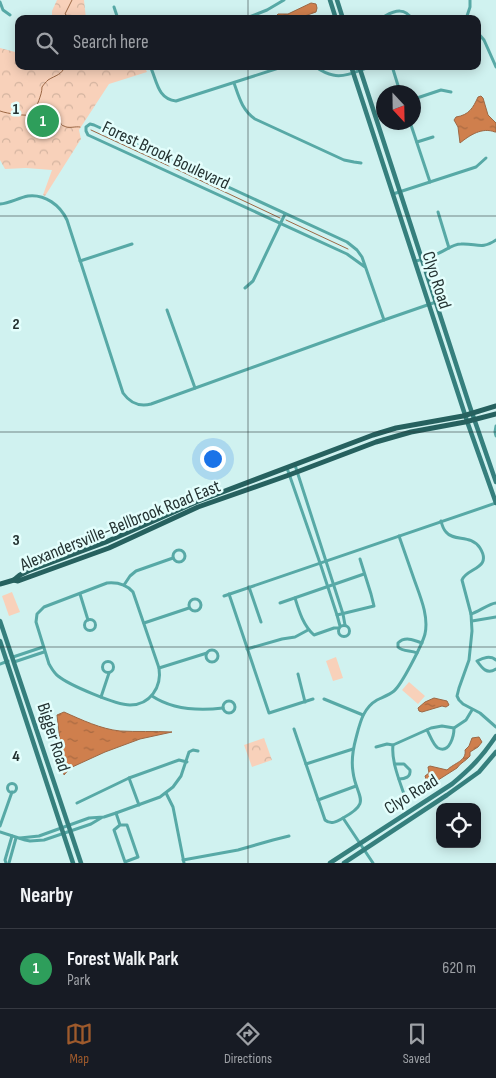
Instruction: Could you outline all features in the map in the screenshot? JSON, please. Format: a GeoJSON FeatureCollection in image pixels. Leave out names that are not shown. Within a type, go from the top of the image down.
{"type":"FeatureCollection","features":[{"type":"Feature","properties":{"kind":"main road","name":"Alexandersville-Bellbrook Road East"},"geometry":{"type":"LineString","coordinates":[[14,580],[18,581],[88,556],[197,505],[287,468],[383,432],[466,415],[496,406]]}},
{"type":"Feature","properties":{"kind":"main road","name":"Alexandersville-Bellbrook Road East"},"geometry":{"type":"LineString","coordinates":[[14,580],[28,571],[89,548],[143,524],[289,475],[376,442],[411,432],[496,414]]}},
{"type":"Feature","properties":{"kind":"main road"},"geometry":{"type":"LineString","coordinates":[[125,533],[127,539]]}},
{"type":"Feature","properties":{"kind":"main road"},"geometry":{"type":"LineString","coordinates":[[0,584],[14,580]]}},
{"type":"Feature","properties":{"kind":"street"},"geometry":{"type":"LineString","coordinates":[[254,15],[284,0]]}},
{"type":"Feature","properties":{"kind":"street"},"geometry":{"type":"LineString","coordinates":[[330,0],[335,15]]}},
{"type":"Feature","properties":{"kind":"street"},"geometry":{"type":"LineString","coordinates":[[337,0],[342,15]]}},
{"type":"Feature","properties":{"kind":"street"},"geometry":{"type":"LineString","coordinates":[[467,15],[470,0]]}},
{"type":"Feature","properties":{"kind":"street"},"geometry":{"type":"LineString","coordinates":[[0,2],[3,10],[10,15]]}},
{"type":"Feature","properties":{"kind":"street"},"geometry":{"type":"LineString","coordinates":[[114,7],[117,15]]}},
{"type":"Feature","properties":{"kind":"street"},"geometry":{"type":"LineString","coordinates":[[387,15],[400,10],[410,15]]}},
{"type":"Feature","properties":{"kind":"street"},"geometry":{"type":"LineString","coordinates":[[481,37],[496,67]]}},
{"type":"Feature","properties":{"kind":"street"},"geometry":{"type":"LineString","coordinates":[[152,70],[160,92],[173,101],[182,100],[273,70]]}},
{"type":"Feature","properties":{"kind":"street"},"geometry":{"type":"LineString","coordinates":[[321,70],[339,76],[356,70]]}},
{"type":"Feature","properties":{"kind":"street","name":"Clyo Road"},"geometry":{"type":"LineString","coordinates":[[361,70],[474,420],[496,482]]}},
{"type":"Feature","properties":{"kind":"street"},"geometry":{"type":"LineString","coordinates":[[393,70],[398,85]]}},
{"type":"Feature","properties":{"kind":"street","name":"Clyo Road"},"geometry":{"type":"LineString","coordinates":[[353,72],[496,503]]}},
{"type":"Feature","properties":{"kind":"street"},"geometry":{"type":"LineString","coordinates":[[234,83],[243,107],[255,119],[344,160],[361,162]]}},
{"type":"Feature","properties":{"kind":"street"},"geometry":{"type":"LineString","coordinates":[[421,97],[441,90],[451,92]]}},
{"type":"Feature","properties":{"kind":"street","name":"Forest Brook Boulevard"},"geometry":{"type":"LineString","coordinates":[[365,267],[347,254],[88,135],[86,127],[90,124],[94,125],[347,242],[353,246],[362,258],[384,320]]}},
{"type":"Feature","properties":{"kind":"street"},"geometry":{"type":"LineString","coordinates":[[412,130],[430,182]]}},
{"type":"Feature","properties":{"kind":"street"},"geometry":{"type":"LineString","coordinates":[[416,142],[433,137]]}},
{"type":"Feature","properties":{"kind":"street"},"geometry":{"type":"LineString","coordinates":[[394,194],[476,167],[486,158]]}},
{"type":"Feature","properties":{"kind":"street"},"geometry":{"type":"LineString","coordinates":[[0,204],[30,196],[42,198],[54,203],[65,216],[113,364],[125,396],[135,404],[147,405],[437,302]]}},
{"type":"Feature","properties":{"kind":"street"},"geometry":{"type":"LineString","coordinates":[[438,212],[449,248]]}},
{"type":"Feature","properties":{"kind":"street"},"geometry":{"type":"LineString","coordinates":[[245,288],[253,281],[285,214]]}},
{"type":"Feature","properties":{"kind":"street"},"geometry":{"type":"LineString","coordinates":[[416,261],[460,244],[485,246],[496,240]]}},
{"type":"Feature","properties":{"kind":"street"},"geometry":{"type":"LineString","coordinates":[[80,261],[132,244]]}},
{"type":"Feature","properties":{"kind":"street"},"geometry":{"type":"LineString","coordinates":[[167,310],[196,388]]}},
{"type":"Feature","properties":{"kind":"street"},"geometry":{"type":"LineString","coordinates":[[496,426],[496,436]]}},
{"type":"Feature","properties":{"kind":"street"},"geometry":{"type":"LineString","coordinates":[[287,468],[337,615],[338,631],[340,635],[347,636],[349,629],[345,625],[295,465]]}},
{"type":"Feature","properties":{"kind":"street"},"geometry":{"type":"LineString","coordinates":[[313,699],[269,713],[227,595],[496,503]]}},
{"type":"Feature","properties":{"kind":"street"},"geometry":{"type":"LineString","coordinates":[[441,521],[444,529],[451,536],[469,539],[476,544],[483,558],[481,565],[466,574],[462,580],[471,614],[472,644],[469,660],[457,696],[463,704],[480,713],[496,727]]}},
{"type":"Feature","properties":{"kind":"street"},"geometry":{"type":"LineString","coordinates":[[294,729],[324,817],[328,822],[332,823],[344,818],[359,806],[361,798],[356,786],[352,766],[353,749],[363,715],[373,703],[395,690],[400,684],[422,643],[426,628],[425,613],[399,536]]}},
{"type":"Feature","properties":{"kind":"street"},"geometry":{"type":"LineString","coordinates":[[124,585],[136,571],[173,558]]}},
{"type":"Feature","properties":{"kind":"street"},"geometry":{"type":"LineString","coordinates":[[337,615],[374,606],[372,594],[360,559]]}},
{"type":"Feature","properties":{"kind":"street"},"geometry":{"type":"LineString","coordinates":[[280,603],[364,574]]}},
{"type":"Feature","properties":{"kind":"street"},"geometry":{"type":"LineString","coordinates":[[108,583],[124,585],[135,596],[160,674],[158,685],[152,696],[143,702],[129,705],[101,697],[59,677],[52,670],[44,652],[36,622],[40,610],[47,605],[108,583]]}},
{"type":"Feature","properties":{"kind":"street"},"geometry":{"type":"LineString","coordinates":[[249,587],[261,622]]}},
{"type":"Feature","properties":{"kind":"street"},"geometry":{"type":"LineString","coordinates":[[80,594],[88,620]]}},
{"type":"Feature","properties":{"kind":"street"},"geometry":{"type":"LineString","coordinates":[[295,598],[308,630],[315,635],[345,625]]}},
{"type":"Feature","properties":{"kind":"street"},"geometry":{"type":"LineString","coordinates":[[471,614],[492,603],[496,603]]}},
{"type":"Feature","properties":{"kind":"street"},"geometry":{"type":"LineString","coordinates":[[144,623],[189,608]]}},
{"type":"Feature","properties":{"kind":"street"},"geometry":{"type":"LineString","coordinates":[[472,621],[496,617]]}},
{"type":"Feature","properties":{"kind":"street","name":"Bigger Road"},"geometry":{"type":"LineString","coordinates":[[0,621],[81,863]]}},
{"type":"Feature","properties":{"kind":"street"},"geometry":{"type":"LineString","coordinates":[[247,649],[282,638],[295,637],[308,630]]}},
{"type":"Feature","properties":{"kind":"street"},"geometry":{"type":"LineString","coordinates":[[417,653],[401,650],[398,647],[398,643],[401,640],[409,639],[422,643]]}},
{"type":"Feature","properties":{"kind":"street","name":"Bigger Road"},"geometry":{"type":"LineString","coordinates":[[0,641],[73,863]]}},
{"type":"Feature","properties":{"kind":"street"},"geometry":{"type":"LineString","coordinates":[[0,664],[43,647]]}},
{"type":"Feature","properties":{"kind":"street"},"geometry":{"type":"LineString","coordinates":[[159,668],[207,653],[210,650],[216,652],[218,659],[213,663],[209,662],[206,659],[207,653]]}},
{"type":"Feature","properties":{"kind":"street"},"geometry":{"type":"LineString","coordinates":[[14,659],[44,652]]}},
{"type":"Feature","properties":{"kind":"street"},"geometry":{"type":"LineString","coordinates":[[469,660],[477,661],[487,657],[496,660]]}},
{"type":"Feature","properties":{"kind":"street"},"geometry":{"type":"LineString","coordinates":[[477,661],[487,671],[496,669]]}},
{"type":"Feature","properties":{"kind":"street"},"geometry":{"type":"LineString","coordinates":[[101,697],[109,672]]}},
{"type":"Feature","properties":{"kind":"street"},"geometry":{"type":"LineString","coordinates":[[298,674],[305,702]]}},
{"type":"Feature","properties":{"kind":"street"},"geometry":{"type":"LineString","coordinates":[[152,696],[183,708],[200,710],[223,708],[227,712],[231,712],[235,706],[232,701],[228,700],[223,708]]}},
{"type":"Feature","properties":{"kind":"street"},"geometry":{"type":"LineString","coordinates":[[324,700],[363,715]]}},
{"type":"Feature","properties":{"kind":"street"},"geometry":{"type":"LineString","coordinates":[[376,747],[387,744],[393,745],[426,730],[442,726],[454,728],[466,720],[472,710]]}},
{"type":"Feature","properties":{"kind":"street"},"geometry":{"type":"LineString","coordinates":[[426,730],[437,746],[443,749],[450,744],[454,728]]}},
{"type":"Feature","properties":{"kind":"street","name":"Clyo Road"},"geometry":{"type":"LineString","coordinates":[[330,863],[452,784],[471,769],[486,752],[496,736]]}},
{"type":"Feature","properties":{"kind":"street"},"geometry":{"type":"LineString","coordinates":[[393,745],[395,764],[405,797]]}},
{"type":"Feature","properties":{"kind":"street"},"geometry":{"type":"LineString","coordinates":[[306,764],[353,749]]}},
{"type":"Feature","properties":{"kind":"street"},"geometry":{"type":"LineString","coordinates":[[0,832],[16,837],[39,836],[91,824],[104,817],[152,801],[166,793],[176,783],[182,774],[189,752],[198,750]]}},
{"type":"Feature","properties":{"kind":"street","name":"Clyo Road"},"geometry":{"type":"LineString","coordinates":[[344,863],[479,772],[496,752]]}},
{"type":"Feature","properties":{"kind":"street"},"geometry":{"type":"LineString","coordinates":[[78,803],[129,778],[178,760],[187,762]]}},
{"type":"Feature","properties":{"kind":"street"},"geometry":{"type":"LineString","coordinates":[[395,764],[404,764],[410,770],[409,776],[399,779]]}},
{"type":"Feature","properties":{"kind":"street"},"geometry":{"type":"LineString","coordinates":[[129,778],[139,805]]}},
{"type":"Feature","properties":{"kind":"street"},"geometry":{"type":"LineString","coordinates":[[318,800],[356,786]]}},
{"type":"Feature","properties":{"kind":"street"},"geometry":{"type":"LineString","coordinates":[[0,826],[12,792]]}},
{"type":"Feature","properties":{"kind":"street"},"geometry":{"type":"LineString","coordinates":[[166,793],[173,807],[184,861],[238,850],[288,836]]}},
{"type":"Feature","properties":{"kind":"street"},"geometry":{"type":"LineString","coordinates":[[116,814],[120,825]]}},
{"type":"Feature","properties":{"kind":"street"},"geometry":{"type":"LineString","coordinates":[[344,818],[373,863]]}},
{"type":"Feature","properties":{"kind":"street"},"geometry":{"type":"LineString","coordinates":[[120,825],[127,825],[138,857],[125,862],[114,830],[120,825]]}},
{"type":"Feature","properties":{"kind":"street"},"geometry":{"type":"LineString","coordinates":[[8,863],[16,837]]}},
{"type":"Feature","properties":{"kind":"green space"},"geometry":{"type":"Polygon","coordinates":[[[57,0],[84,0],[86,15],[52,15],[57,0]]]}},
{"type":"Feature","properties":{"kind":"green space"},"geometry":{"type":"Polygon","coordinates":[[[0,48],[15,52],[15,70],[146,70],[147,72],[109,84],[79,130],[81,139],[45,196],[43,195],[52,170],[5,169],[0,160],[0,48]]]}},
{"type":"Feature","properties":{"kind":"green space"},"geometry":{"type":"Polygon","coordinates":[[[12,592],[20,612],[9,616],[2,596],[12,592]]]}},
{"type":"Feature","properties":{"kind":"green space"},"geometry":{"type":"Polygon","coordinates":[[[336,657],[343,678],[333,681],[326,661],[336,657]]]}},
{"type":"Feature","properties":{"kind":"green space"},"geometry":{"type":"Polygon","coordinates":[[[409,682],[425,696],[418,704],[402,690],[409,682]]]}},
{"type":"Feature","properties":{"kind":"green space"},"geometry":{"type":"Polygon","coordinates":[[[264,738],[272,760],[252,767],[244,745],[264,738]]]}},
{"type":"Feature","properties":{"kind":"water"},"geometry":{"type":"Polygon","coordinates":[[[311,3],[316,4],[316,12],[307,15],[277,15],[288,14],[311,3]]]}},
{"type":"Feature","properties":{"kind":"water"},"geometry":{"type":"Polygon","coordinates":[[[481,96],[488,115],[496,123],[496,132],[481,131],[460,143],[458,127],[454,120],[470,110],[478,97],[481,96]]]}},
{"type":"Feature","properties":{"kind":"water"},"geometry":{"type":"Polygon","coordinates":[[[434,698],[447,701],[449,705],[422,712],[419,711],[418,708],[434,698]]]}},
{"type":"Feature","properties":{"kind":"water"},"geometry":{"type":"Polygon","coordinates":[[[64,712],[92,724],[113,730],[172,732],[140,739],[105,752],[70,768],[64,775],[57,715],[64,712]]]}},
{"type":"Feature","properties":{"kind":"water"},"geometry":{"type":"Polygon","coordinates":[[[479,737],[482,742],[470,752],[468,758],[457,768],[435,782],[429,783],[425,776],[429,773],[428,767],[447,770],[464,757],[465,750],[472,738],[479,737]]]}},
{"type":"Feature","properties":{"kind":"waterway"},"geometry":{"type":"LineString","coordinates":[[66,15],[72,0]]}},
{"type":"Feature","properties":{"kind":"waterway"},"geometry":{"type":"LineString","coordinates":[[0,111],[34,115],[42,87],[48,80],[63,70]]}},
{"type":"Feature","properties":{"kind":"waterway"},"geometry":{"type":"LineString","coordinates":[[35,115],[56,120],[66,127],[80,127]]}},
{"type":"Feature","properties":{"kind":"waterway"},"geometry":{"type":"LineString","coordinates":[[91,130],[169,166]]}},
{"type":"Feature","properties":{"kind":"waterway"},"geometry":{"type":"LineString","coordinates":[[174,168],[280,218]]}},
{"type":"Feature","properties":{"kind":"waterway"},"geometry":{"type":"LineString","coordinates":[[286,220],[348,249]]}},
{"type":"Feature","properties":{"kind":"place","name":"Forest Walk Park"},"geometry":{"type":"Point","coordinates":[43,121]}}]}
